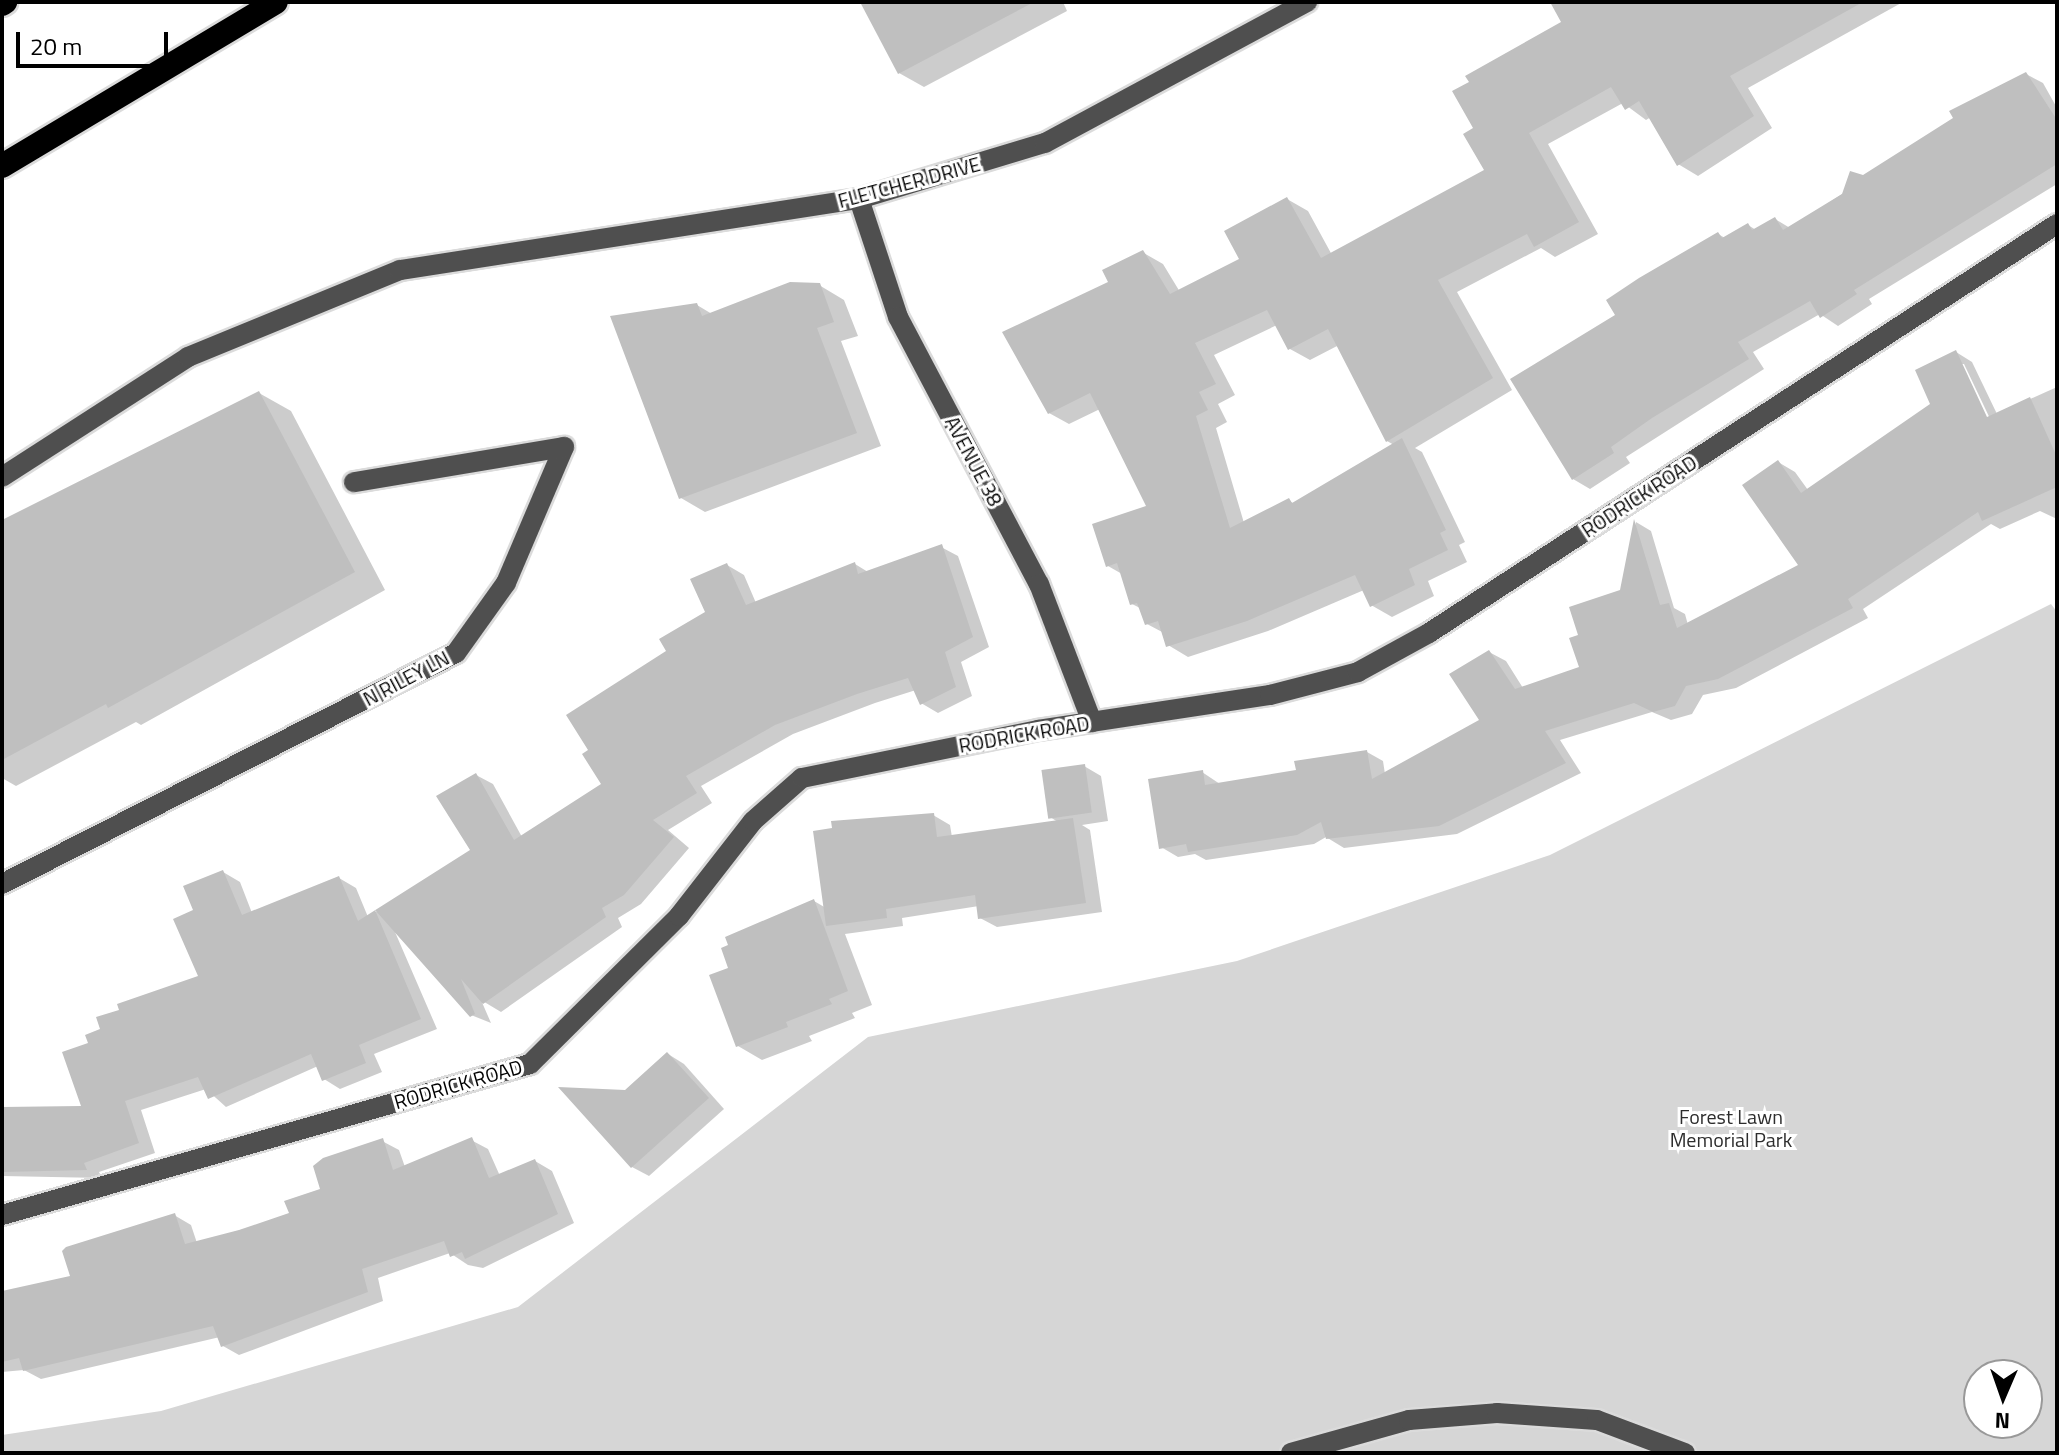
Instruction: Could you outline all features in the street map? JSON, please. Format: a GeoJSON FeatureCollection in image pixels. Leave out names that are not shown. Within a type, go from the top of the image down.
{"type":"FeatureCollection","features":[{"type":"Feature","properties":{"kind":"highway"},"geometry":{"type":"LineString","coordinates":[[2,166],[276,2]]}},
{"type":"Feature","properties":{"kind":"street","name":"FLETCHER DRIVE"},"geometry":{"type":"LineString","coordinates":[[2,477],[188,357],[400,270],[859,199],[1045,143],[1307,2]]}},
{"type":"Feature","properties":{"kind":"street","name":"AVENUE 38"},"geometry":{"type":"LineString","coordinates":[[859,199],[898,317],[1039,584],[1092,722]]}},
{"type":"Feature","properties":{"kind":"street","name":"RODRICK ROAD"},"geometry":{"type":"LineString","coordinates":[[2,1215],[530,1064],[679,916],[753,821],[802,778],[1092,722],[1270,695],[1358,672],[1443,624],[2057,224]]}},
{"type":"Feature","properties":{"kind":"street","name":"N RILEY LN"},"geometry":{"type":"LineString","coordinates":[[2,884],[456,653],[506,583],[564,447],[354,482]]}},
{"type":"Feature","properties":{"kind":"street"},"geometry":{"type":"LineString","coordinates":[[1291,1453],[1409,1420],[1497,1413],[1597,1420],[1685,1453]]}},
{"type":"Feature","properties":{"kind":"green space","name":"Forest Lawn Memorial Park"},"geometry":{"type":"Polygon","coordinates":[[[2051,604],[2057,612],[2057,1453],[2,1453],[2,1435],[161,1411],[518,1307],[868,1037],[1237,961],[1550,855],[2051,604]]]}},
{"type":"Feature","properties":{"kind":"building"},"geometry":{"type":"Polygon","coordinates":[[[860,2],[1034,2],[898,74],[860,2]]]}},
{"type":"Feature","properties":{"kind":"building"},"geometry":{"type":"Polygon","coordinates":[[[1550,2],[1863,2],[1730,76],[1754,116],[1677,166],[1639,101],[1625,110],[1611,87],[1529,133],[1579,222],[1534,247],[1527,234],[1438,280],[1493,378],[1386,442],[1328,329],[1288,350],[1267,310],[1195,343],[1216,384],[1199,392],[1208,410],[1196,416],[1230,528],[1289,498],[1292,503],[1402,438],[1446,530],[1440,533],[1448,550],[1409,569],[1415,585],[1370,607],[1355,575],[1247,621],[1166,647],[1158,621],[1145,625],[1137,603],[1130,605],[1117,563],[1106,567],[1092,524],[1146,506],[1090,393],[1048,414],[1002,332],[1108,282],[1102,270],[1143,250],[1170,294],[1239,259],[1224,231],[1287,197],[1321,258],[1484,170],[1463,134],[1473,128],[1452,91],[1469,82],[1465,76],[1561,22],[1550,2]]]}},
{"type":"Feature","properties":{"kind":"building"},"geometry":{"type":"Polygon","coordinates":[[[2026,72],[2057,120],[2057,164],[1854,290],[1857,294],[1820,318],[1810,301],[1738,342],[1749,359],[1652,418],[1611,447],[1614,453],[1572,480],[1510,379],[1615,315],[1606,300],[1639,278],[1718,232],[1722,238],[1748,223],[1752,230],[1775,217],[1783,230],[1842,194],[1850,171],[1863,175],[1953,118],[1949,111],[2026,72]]]}},
{"type":"Feature","properties":{"kind":"building"},"geometry":{"type":"Polygon","coordinates":[[[790,282],[820,283],[834,322],[817,328],[857,433],[679,499],[610,316],[697,303],[702,316],[790,282]]]}},
{"type":"Feature","properties":{"kind":"building"},"geometry":{"type":"Polygon","coordinates":[[[1956,350],[1987,417],[2030,397],[2057,457],[2057,487],[1982,521],[1978,512],[1848,599],[1853,608],[1718,679],[1686,686],[1675,706],[1653,712],[1634,703],[1545,731],[1566,763],[1439,826],[1326,839],[1321,822],[1297,835],[1188,852],[1186,844],[1159,849],[1148,779],[1203,770],[1205,785],[1296,770],[1294,761],[1367,750],[1372,779],[1479,720],[1449,674],[1489,650],[1515,689],[1579,667],[1569,638],[1578,635],[1569,607],[1620,590],[1634,519],[1660,605],[1669,603],[1677,628],[1798,565],[1742,485],[1778,460],[1801,493],[1930,404],[1915,370],[1956,350]]]}},
{"type":"Feature","properties":{"kind":"building"},"geometry":{"type":"Polygon","coordinates":[[[259,391],[355,572],[108,708],[106,704],[2,760],[2,520],[259,391]]]}},
{"type":"Feature","properties":{"kind":"building"},"geometry":{"type":"Polygon","coordinates":[[[942,544],[973,637],[945,652],[956,687],[920,705],[908,678],[857,694],[775,725],[686,776],[697,793],[653,820],[674,837],[624,895],[602,908],[606,917],[483,1004],[461,979],[475,1014],[470,1017],[375,910],[470,850],[436,796],[476,773],[514,840],[601,784],[582,754],[588,750],[566,715],[666,651],[659,639],[705,612],[690,579],[727,563],[746,605],[855,562],[858,574],[942,544]]]}},
{"type":"Feature","properties":{"kind":"building"},"geometry":{"type":"Polygon","coordinates":[[[1085,764],[1092,813],[1048,819],[1041,770],[1085,764]]]}},
{"type":"Feature","properties":{"kind":"building"},"geometry":{"type":"Polygon","coordinates":[[[934,813],[937,837],[1073,818],[1086,903],[978,919],[975,895],[886,909],[887,918],[826,926],[813,831],[832,828],[831,821],[934,813]]]}},
{"type":"Feature","properties":{"kind":"building"},"geometry":{"type":"Polygon","coordinates":[[[223,870],[242,915],[339,876],[358,921],[375,910],[421,1019],[359,1045],[366,1063],[322,1081],[311,1054],[208,1099],[198,1077],[125,1101],[139,1143],[84,1163],[87,1170],[2,1172],[2,1107],[81,1106],[62,1052],[88,1043],[85,1035],[100,1029],[96,1017],[119,1010],[117,1004],[198,976],[173,919],[193,910],[183,886],[223,870]]]}},
{"type":"Feature","properties":{"kind":"building"},"geometry":{"type":"Polygon","coordinates":[[[814,899],[848,991],[829,999],[832,1004],[786,1022],[788,1027],[736,1047],[709,975],[728,968],[721,948],[728,945],[725,937],[814,899]]]}},
{"type":"Feature","properties":{"kind":"building"},"geometry":{"type":"Polygon","coordinates":[[[667,1052],[709,1098],[631,1168],[558,1087],[625,1090],[667,1052]]]}},
{"type":"Feature","properties":{"kind":"building"},"geometry":{"type":"Polygon","coordinates":[[[472,1137],[489,1178],[535,1159],[558,1214],[465,1259],[462,1252],[450,1257],[444,1241],[362,1269],[368,1292],[221,1347],[213,1326],[23,1371],[19,1358],[2,1362],[2,1291],[70,1276],[62,1251],[66,1247],[175,1213],[185,1244],[239,1230],[289,1213],[284,1201],[320,1189],[313,1166],[323,1158],[383,1138],[393,1170],[472,1137]]]}}]}
